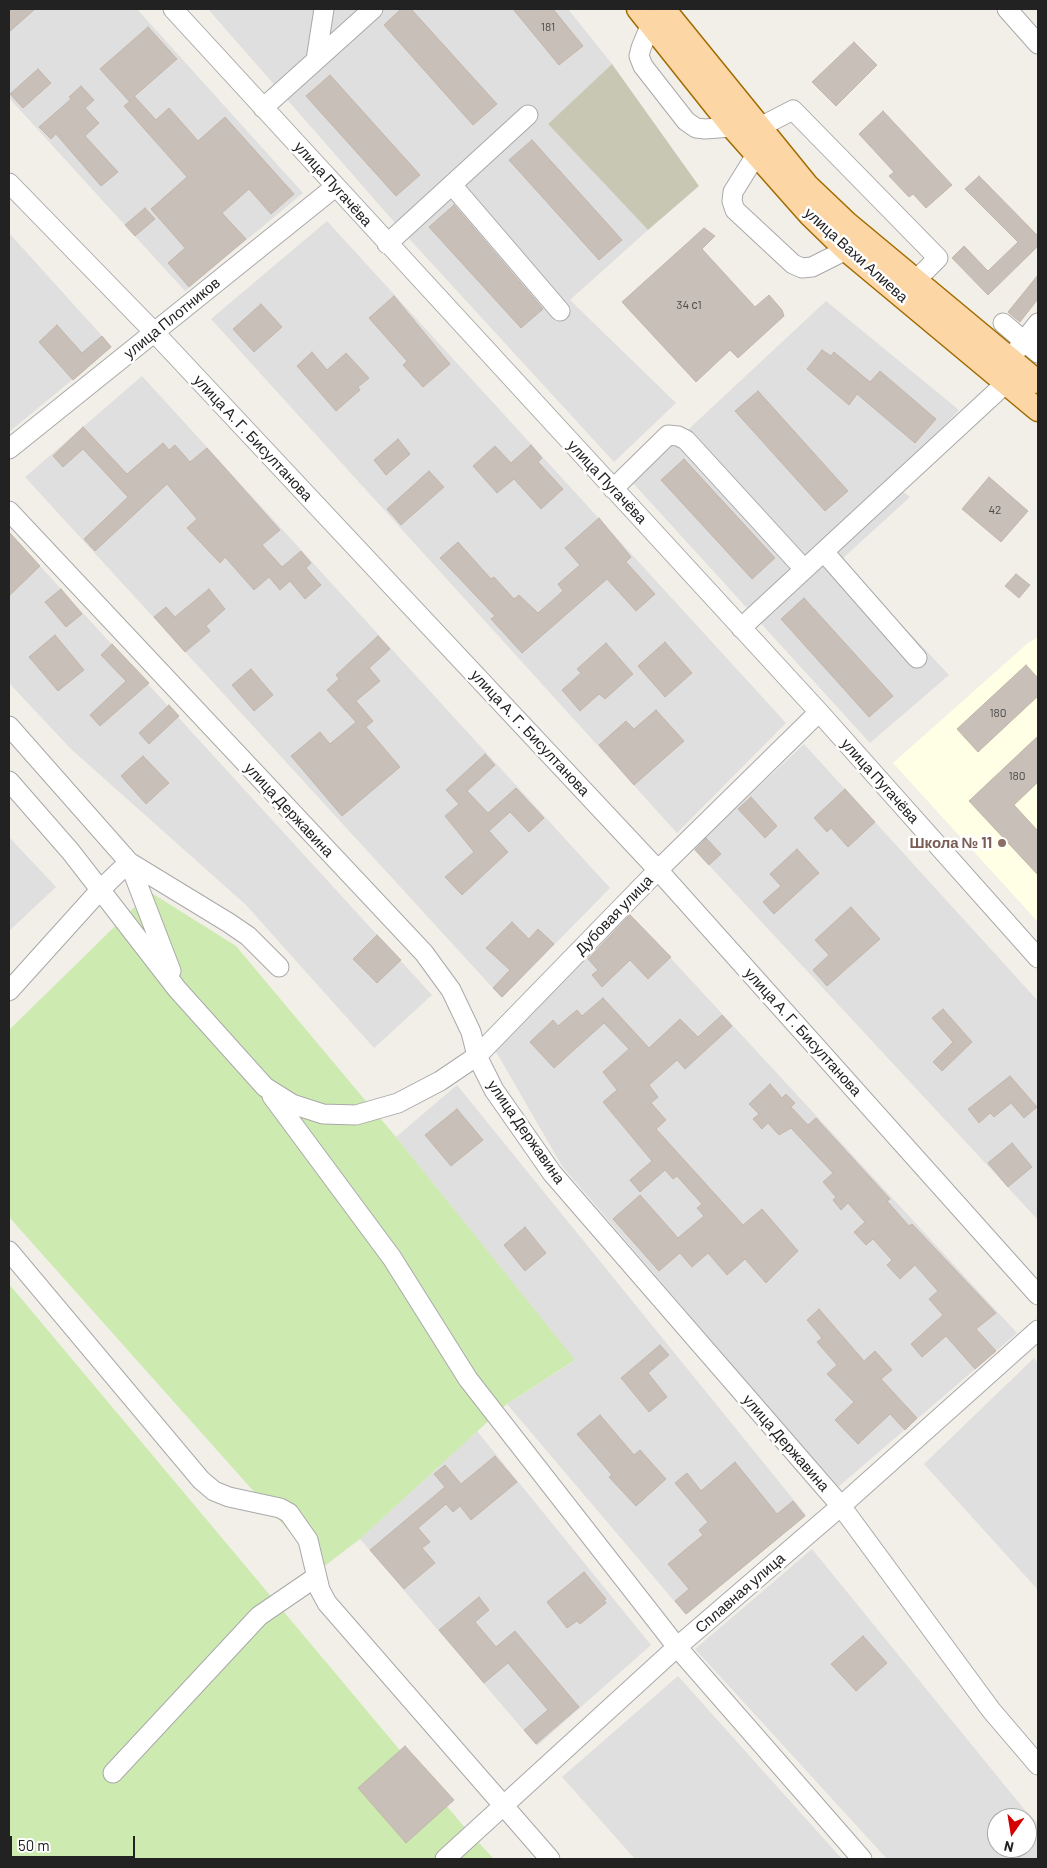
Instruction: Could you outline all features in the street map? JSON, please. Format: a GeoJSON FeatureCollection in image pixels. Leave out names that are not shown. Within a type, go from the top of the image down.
{"type":"FeatureCollection","features":[{"type":"Feature","properties":{"kind":"main road","name":"улица Вахи Алиева"},"geometry":{"type":"LineString","coordinates":[[657,12],[760,127],[806,185],[847,223],[1038,382]]}},
{"type":"Feature","properties":{"kind":"main road","name":"улица Вахи Алиева"},"geometry":{"type":"LineString","coordinates":[[657,12],[732,127],[809,214],[846,250],[1038,410]]}},
{"type":"Feature","properties":{"kind":"street","name":"улица Пугачёва"},"geometry":{"type":"LineString","coordinates":[[173,9],[819,712],[1038,958]]}},
{"type":"Feature","properties":{"kind":"street"},"geometry":{"type":"LineString","coordinates":[[316,60],[324,9]]}},
{"type":"Feature","properties":{"kind":"street"},"geometry":{"type":"LineString","coordinates":[[263,108],[373,9]]}},
{"type":"Feature","properties":{"kind":"street"},"geometry":{"type":"LineString","coordinates":[[1007,9],[1038,44]]}},
{"type":"Feature","properties":{"kind":"street"},"geometry":{"type":"LineString","coordinates":[[657,12],[641,48],[639,56],[643,66],[686,121],[696,128],[732,127]]}},
{"type":"Feature","properties":{"kind":"street"},"geometry":{"type":"LineString","coordinates":[[760,127],[793,110],[938,258],[916,280]]}},
{"type":"Feature","properties":{"kind":"street"},"geometry":{"type":"LineString","coordinates":[[387,244],[528,115]]}},
{"type":"Feature","properties":{"kind":"street"},"geometry":{"type":"LineString","coordinates":[[756,155],[733,192],[734,210],[793,264],[802,268],[812,267],[846,250]]}},
{"type":"Feature","properties":{"kind":"street","name":"улица А. Г. Бисултанова"},"geometry":{"type":"LineString","coordinates":[[9,183],[154,332],[658,870],[1038,1295]]}},
{"type":"Feature","properties":{"kind":"street"},"geometry":{"type":"LineString","coordinates":[[452,185],[560,311]]}},
{"type":"Feature","properties":{"kind":"street","name":"улица Плотников"},"geometry":{"type":"LineString","coordinates":[[9,449],[335,187]]}},
{"type":"Feature","properties":{"kind":"street"},"geometry":{"type":"LineString","coordinates":[[1002,323],[1038,353]]}},
{"type":"Feature","properties":{"kind":"street"},"geometry":{"type":"LineString","coordinates":[[1010,358],[1038,323]]}},
{"type":"Feature","properties":{"kind":"street"},"geometry":{"type":"LineString","coordinates":[[741,628],[1006,383]]}},
{"type":"Feature","properties":{"kind":"street"},"geometry":{"type":"LineString","coordinates":[[613,489],[668,436],[678,436],[686,440],[804,569]]}},
{"type":"Feature","properties":{"kind":"street","name":"улица Державина"},"geometry":{"type":"LineString","coordinates":[[9,511],[424,953],[451,990],[472,1032],[477,1056],[494,1090],[552,1172],[841,1506],[991,1710],[1038,1765]]}},
{"type":"Feature","properties":{"kind":"street"},"geometry":{"type":"LineString","coordinates":[[824,552],[917,658]]}},
{"type":"Feature","properties":{"kind":"street","name":"Дубовая улица"},"geometry":{"type":"LineString","coordinates":[[265,1087],[292,1104],[323,1114],[356,1115],[398,1103],[440,1081],[477,1056],[658,870],[819,712]]}},
{"type":"Feature","properties":{"kind":"street"},"geometry":{"type":"LineString","coordinates":[[9,726],[130,862],[230,923],[248,936],[279,967]]}},
{"type":"Feature","properties":{"kind":"street"},"geometry":{"type":"LineString","coordinates":[[9,781],[100,889],[178,989],[265,1087],[392,1258],[468,1379],[677,1647],[862,1859]]}},
{"type":"Feature","properties":{"kind":"street"},"geometry":{"type":"LineString","coordinates":[[9,991],[100,889],[130,862]]}},
{"type":"Feature","properties":{"kind":"street"},"geometry":{"type":"LineString","coordinates":[[130,862],[178,989]]}},
{"type":"Feature","properties":{"kind":"street"},"geometry":{"type":"LineString","coordinates":[[9,1251],[201,1480],[214,1491],[229,1497],[280,1508],[289,1514],[308,1540],[316,1577],[327,1603],[550,1859]]}},
{"type":"Feature","properties":{"kind":"street","name":"Сплавная улица"},"geometry":{"type":"LineString","coordinates":[[445,1859],[677,1647],[841,1506],[1038,1330]]}},
{"type":"Feature","properties":{"kind":"street"},"geometry":{"type":"LineString","coordinates":[[113,1773],[259,1616],[316,1577]]}},
{"type":"Feature","properties":{"kind":"shaded area"},"geometry":{"type":"Polygon","coordinates":[[[9,9],[137,9],[303,193],[185,291],[9,98],[9,9]]]}},
{"type":"Feature","properties":{"kind":"shaded area"},"geometry":{"type":"Polygon","coordinates":[[[208,9],[568,9],[612,64],[548,124],[648,230],[570,300],[676,403],[614,462],[402,231],[208,9]]]}},
{"type":"Feature","properties":{"kind":"shaded area"},"geometry":{"type":"Polygon","coordinates":[[[612,64],[699,186],[648,230],[548,124],[612,64]]]}},
{"type":"Feature","properties":{"kind":"shaded area"},"geometry":{"type":"Polygon","coordinates":[[[327,221],[786,723],[677,833],[211,319],[327,221]]]}},
{"type":"Feature","properties":{"kind":"shaded area"},"geometry":{"type":"Polygon","coordinates":[[[9,233],[112,347],[9,432],[9,233]]]}},
{"type":"Feature","properties":{"kind":"shaded area"},"geometry":{"type":"Polygon","coordinates":[[[826,301],[959,410],[891,482],[910,497],[841,560],[949,675],[870,743],[632,482],[826,301]]]}},
{"type":"Feature","properties":{"kind":"shaded area"},"geometry":{"type":"Polygon","coordinates":[[[142,376],[610,888],[502,998],[25,477],[142,376]]]}},
{"type":"Feature","properties":{"kind":"shaded area"},"geometry":{"type":"Polygon","coordinates":[[[9,532],[432,995],[374,1048],[246,905],[71,749],[9,683],[9,532]]]}},
{"type":"Feature","properties":{"kind":"shaded area","name":"Школа № 11"},"geometry":{"type":"Polygon","coordinates":[[[1038,637],[1038,922],[893,763],[1028,643],[1038,637]]]}},
{"type":"Feature","properties":{"kind":"shaded area"},"geometry":{"type":"Polygon","coordinates":[[[804,744],[1038,1001],[1038,1220],[693,848],[804,744]]]}},
{"type":"Feature","properties":{"kind":"shaded area"},"geometry":{"type":"Polygon","coordinates":[[[9,837],[56,887],[9,931],[9,837]]]}},
{"type":"Feature","properties":{"kind":"shaded area"},"geometry":{"type":"Polygon","coordinates":[[[629,913],[1017,1333],[837,1488],[562,1166],[495,1050],[629,913]]]}},
{"type":"Feature","properties":{"kind":"shaded area"},"geometry":{"type":"Polygon","coordinates":[[[457,1085],[806,1515],[686,1615],[507,1404],[574,1361],[396,1137],[457,1085]]]}},
{"type":"Feature","properties":{"kind":"shaded area"},"geometry":{"type":"Polygon","coordinates":[[[1034,1358],[1038,1363],[1038,1590],[924,1464],[1034,1358]]]}},
{"type":"Feature","properties":{"kind":"shaded area"},"geometry":{"type":"Polygon","coordinates":[[[477,1431],[651,1645],[537,1746],[360,1539],[477,1431]]]}},
{"type":"Feature","properties":{"kind":"shaded area"},"geometry":{"type":"Polygon","coordinates":[[[812,1549],[1023,1808],[987,1808],[987,1858],[1037,1858],[1038,1823],[1038,1859],[887,1859],[695,1649],[812,1549]]]}},
{"type":"Feature","properties":{"kind":"shaded area"},"geometry":{"type":"Polygon","coordinates":[[[678,1676],[842,1859],[635,1859],[562,1777],[678,1676]]]}},
{"type":"Feature","properties":{"kind":"green space"},"geometry":{"type":"Polygon","coordinates":[[[150,892],[236,946],[396,1137],[575,1360],[507,1404],[360,1539],[322,1568],[9,1217],[9,1030],[150,892]]]}},
{"type":"Feature","properties":{"kind":"green space"},"geometry":{"type":"Polygon","coordinates":[[[9,1284],[466,1829],[494,1859],[9,1859],[9,1284]]]}},
{"type":"Feature","properties":{"kind":"building"},"geometry":{"type":"Polygon","coordinates":[[[9,9],[35,9],[9,32],[9,9]]]}},
{"type":"Feature","properties":{"kind":"building"},"geometry":{"type":"Polygon","coordinates":[[[401,9],[411,9],[497,104],[473,125],[384,25],[401,9]]]}},
{"type":"Feature","properties":{"kind":"building"},"geometry":{"type":"Polygon","coordinates":[[[513,9],[553,9],[583,46],[559,65],[513,9]]]}},
{"type":"Feature","properties":{"kind":"building"},"geometry":{"type":"Polygon","coordinates":[[[148,27],[177,59],[129,101],[100,69],[148,27]]]}},
{"type":"Feature","properties":{"kind":"building"},"geometry":{"type":"Polygon","coordinates":[[[854,42],[877,65],[836,106],[812,82],[854,42]]]}},
{"type":"Feature","properties":{"kind":"building"},"geometry":{"type":"Polygon","coordinates":[[[38,69],[51,83],[23,108],[10,94],[38,69]]]}},
{"type":"Feature","properties":{"kind":"building"},"geometry":{"type":"Polygon","coordinates":[[[330,75],[420,175],[396,196],[306,96],[330,75]]]}},
{"type":"Feature","properties":{"kind":"building"},"geometry":{"type":"Polygon","coordinates":[[[81,86],[94,100],[85,108],[99,123],[85,136],[118,172],[101,186],[56,134],[51,139],[39,127],[71,99],[69,97],[81,86]]]}},
{"type":"Feature","properties":{"kind":"building"},"geometry":{"type":"Polygon","coordinates":[[[135,97],[156,120],[169,108],[198,141],[225,117],[294,194],[271,214],[249,189],[222,213],[246,239],[189,287],[168,263],[185,248],[151,209],[187,177],[124,106],[135,97]]]}},
{"type":"Feature","properties":{"kind":"building"},"geometry":{"type":"Polygon","coordinates":[[[883,111],[952,185],[926,208],[913,194],[909,197],[889,176],[894,172],[859,134],[883,111]]]}},
{"type":"Feature","properties":{"kind":"building"},"geometry":{"type":"Polygon","coordinates":[[[532,140],[622,240],[599,260],[509,160],[532,140]]]}},
{"type":"Feature","properties":{"kind":"building"},"geometry":{"type":"Polygon","coordinates":[[[979,176],[1038,236],[1038,246],[988,295],[952,258],[964,246],[988,271],[1018,242],[965,189],[979,176]]]}},
{"type":"Feature","properties":{"kind":"building"},"geometry":{"type":"Polygon","coordinates":[[[454,205],[543,309],[521,328],[429,227],[454,205]]]}},
{"type":"Feature","properties":{"kind":"building"},"geometry":{"type":"Polygon","coordinates":[[[145,208],[155,219],[135,236],[125,225],[145,208]]]}},
{"type":"Feature","properties":{"kind":"building"},"geometry":{"type":"Polygon","coordinates":[[[704,228],[715,236],[702,249],[755,307],[769,295],[782,310],[784,316],[738,358],[730,350],[696,382],[622,302],[704,228]]]}},
{"type":"Feature","properties":{"kind":"building"},"geometry":{"type":"Polygon","coordinates":[[[1038,275],[1038,299],[1020,322],[1008,312],[1038,275]]]}},
{"type":"Feature","properties":{"kind":"building"},"geometry":{"type":"Polygon","coordinates":[[[394,296],[450,364],[423,387],[403,365],[407,361],[369,318],[394,296]]]}},
{"type":"Feature","properties":{"kind":"building"},"geometry":{"type":"Polygon","coordinates":[[[261,304],[282,327],[254,352],[233,329],[261,304]]]}},
{"type":"Feature","properties":{"kind":"building"},"geometry":{"type":"Polygon","coordinates":[[[57,325],[82,353],[102,336],[111,347],[73,380],[39,342],[57,325]]]}},
{"type":"Feature","properties":{"kind":"building"},"geometry":{"type":"Polygon","coordinates":[[[822,350],[831,356],[834,352],[870,382],[880,371],[936,419],[915,443],[857,394],[849,405],[807,369],[822,350]]]}},
{"type":"Feature","properties":{"kind":"building"},"geometry":{"type":"Polygon","coordinates":[[[312,352],[327,370],[346,353],[369,378],[358,387],[360,390],[336,411],[297,366],[312,352]]]}},
{"type":"Feature","properties":{"kind":"building"},"geometry":{"type":"Polygon","coordinates":[[[758,391],[848,491],[825,511],[735,411],[758,391]]]}},
{"type":"Feature","properties":{"kind":"building"},"geometry":{"type":"Polygon","coordinates":[[[83,427],[127,474],[163,443],[169,450],[175,445],[190,462],[207,448],[280,530],[262,545],[282,567],[301,551],[311,563],[306,568],[321,585],[305,599],[290,581],[280,590],[269,577],[254,590],[225,557],[220,563],[187,528],[197,519],[167,484],[95,551],[84,539],[128,497],[83,449],[63,467],[53,456],[83,427]]]}},
{"type":"Feature","properties":{"kind":"building"},"geometry":{"type":"Polygon","coordinates":[[[398,439],[410,454],[386,475],[374,460],[398,439]]]}},
{"type":"Feature","properties":{"kind":"building"},"geometry":{"type":"Polygon","coordinates":[[[531,445],[542,458],[538,462],[563,489],[541,509],[514,479],[497,493],[473,466],[495,446],[511,463],[531,445]]]}},
{"type":"Feature","properties":{"kind":"building"},"geometry":{"type":"Polygon","coordinates":[[[684,459],[775,558],[752,579],[661,480],[684,459]]]}},
{"type":"Feature","properties":{"kind":"building"},"geometry":{"type":"Polygon","coordinates":[[[429,471],[444,487],[401,525],[387,509],[429,471]]]}},
{"type":"Feature","properties":{"kind":"building"},"geometry":{"type":"Polygon","coordinates":[[[989,477],[1028,511],[1001,542],[962,509],[989,477]]]}},
{"type":"Feature","properties":{"kind":"building"},"geometry":{"type":"Polygon","coordinates":[[[599,518],[631,557],[626,562],[655,594],[636,611],[607,579],[522,653],[491,619],[495,616],[440,558],[458,542],[491,579],[494,577],[514,599],[519,595],[538,613],[563,591],[558,584],[580,565],[565,548],[599,518]]]}},
{"type":"Feature","properties":{"kind":"building"},"geometry":{"type":"Polygon","coordinates":[[[9,532],[40,566],[9,596],[9,532]]]}},
{"type":"Feature","properties":{"kind":"building"},"geometry":{"type":"Polygon","coordinates":[[[1016,574],[1030,585],[1019,598],[1005,586],[1016,574]]]}},
{"type":"Feature","properties":{"kind":"building"},"geometry":{"type":"Polygon","coordinates":[[[61,589],[82,614],[66,627],[45,602],[61,589]]]}},
{"type":"Feature","properties":{"kind":"building"},"geometry":{"type":"Polygon","coordinates":[[[209,589],[225,609],[206,626],[210,631],[185,652],[154,617],[166,607],[175,617],[209,589]]]}},
{"type":"Feature","properties":{"kind":"building"},"geometry":{"type":"Polygon","coordinates":[[[804,598],[893,696],[869,717],[781,619],[804,598]]]}},
{"type":"Feature","properties":{"kind":"building"},"geometry":{"type":"Polygon","coordinates":[[[55,635],[84,670],[58,691],[29,657],[55,635]]]}},
{"type":"Feature","properties":{"kind":"building"},"geometry":{"type":"Polygon","coordinates":[[[378,636],[390,649],[369,668],[380,681],[356,701],[373,721],[366,727],[400,767],[342,816],[291,756],[320,732],[330,744],[356,722],[327,690],[339,679],[336,675],[378,636]]]}},
{"type":"Feature","properties":{"kind":"building"},"geometry":{"type":"Polygon","coordinates":[[[665,642],[692,673],[665,697],[638,666],[665,642]]]}},
{"type":"Feature","properties":{"kind":"building"},"geometry":{"type":"Polygon","coordinates":[[[606,643],[633,674],[605,699],[599,694],[580,711],[562,690],[581,673],[577,669],[606,643]]]}},
{"type":"Feature","properties":{"kind":"building"},"geometry":{"type":"Polygon","coordinates":[[[112,644],[149,683],[100,726],[90,715],[126,681],[101,655],[112,644]]]}},
{"type":"Feature","properties":{"kind":"building"},"geometry":{"type":"Polygon","coordinates":[[[1026,665],[1038,678],[1038,696],[978,752],[957,729],[1026,665]]]}},
{"type":"Feature","properties":{"kind":"building"},"geometry":{"type":"Polygon","coordinates":[[[251,669],[273,695],[254,711],[232,685],[251,669]]]}},
{"type":"Feature","properties":{"kind":"building"},"geometry":{"type":"Polygon","coordinates":[[[169,705],[179,716],[149,744],[139,733],[169,705]]]}},
{"type":"Feature","properties":{"kind":"building"},"geometry":{"type":"Polygon","coordinates":[[[656,710],[684,741],[634,785],[599,745],[626,721],[634,729],[656,710]]]}},
{"type":"Feature","properties":{"kind":"building"},"geometry":{"type":"Polygon","coordinates":[[[1038,736],[1038,782],[1014,805],[1038,831],[1038,875],[969,801],[1038,736]]]}},
{"type":"Feature","properties":{"kind":"building"},"geometry":{"type":"Polygon","coordinates":[[[485,754],[495,765],[467,791],[488,813],[516,788],[544,818],[529,832],[510,812],[489,831],[508,852],[462,895],[445,877],[474,852],[445,816],[459,804],[446,790],[485,754]]]}},
{"type":"Feature","properties":{"kind":"building"},"geometry":{"type":"Polygon","coordinates":[[[143,756],[169,783],[146,804],[121,776],[143,756]]]}},
{"type":"Feature","properties":{"kind":"building"},"geometry":{"type":"Polygon","coordinates":[[[845,789],[875,822],[848,847],[831,828],[827,832],[814,818],[845,789]]]}},
{"type":"Feature","properties":{"kind":"building"},"geometry":{"type":"Polygon","coordinates":[[[751,797],[777,826],[765,838],[738,809],[751,797]]]}},
{"type":"Feature","properties":{"kind":"building"},"geometry":{"type":"Polygon","coordinates":[[[706,838],[721,854],[709,865],[695,850],[706,838]]]}},
{"type":"Feature","properties":{"kind":"building"},"geometry":{"type":"Polygon","coordinates":[[[797,849],[819,873],[774,914],[763,902],[781,886],[770,874],[797,849]]]}},
{"type":"Feature","properties":{"kind":"building"},"geometry":{"type":"Polygon","coordinates":[[[851,907],[880,939],[827,986],[813,970],[829,955],[815,940],[851,907]]]}},
{"type":"Feature","properties":{"kind":"building"},"geometry":{"type":"Polygon","coordinates":[[[630,915],[671,957],[648,979],[630,960],[602,987],[592,975],[598,970],[588,959],[630,915]]]}},
{"type":"Feature","properties":{"kind":"building"},"geometry":{"type":"Polygon","coordinates":[[[512,922],[529,939],[538,929],[554,944],[502,997],[493,988],[510,970],[486,948],[512,922]]]}},
{"type":"Feature","properties":{"kind":"building"},"geometry":{"type":"Polygon","coordinates":[[[377,935],[401,960],[377,983],[353,959],[377,935]]]}},
{"type":"Feature","properties":{"kind":"building"},"geometry":{"type":"Polygon","coordinates":[[[603,998],[649,1048],[680,1019],[698,1037],[722,1015],[732,1026],[685,1069],[677,1060],[649,1085],[658,1097],[651,1103],[666,1120],[656,1129],[743,1225],[762,1209],[798,1251],[766,1283],[745,1259],[727,1275],[708,1253],[692,1267],[680,1253],[659,1271],[613,1219],[640,1195],[678,1238],[704,1216],[697,1208],[702,1204],[677,1176],[673,1179],[665,1170],[640,1192],[630,1180],[652,1161],[603,1102],[617,1090],[603,1072],[629,1049],[604,1023],[554,1068],[530,1042],[553,1020],[558,1026],[577,1010],[582,1016],[603,998]]]}},
{"type":"Feature","properties":{"kind":"building"},"geometry":{"type":"Polygon","coordinates":[[[943,1009],[972,1042],[942,1071],[933,1062],[953,1042],[932,1018],[943,1009]]]}},
{"type":"Feature","properties":{"kind":"building"},"geometry":{"type":"Polygon","coordinates":[[[1010,1076],[1037,1107],[1024,1118],[1011,1103],[994,1117],[990,1113],[979,1123],[968,1109],[1010,1076]]]}},
{"type":"Feature","properties":{"kind":"building"},"geometry":{"type":"Polygon","coordinates":[[[770,1084],[782,1098],[786,1094],[795,1103],[791,1107],[808,1125],[816,1118],[890,1199],[887,1201],[909,1226],[912,1224],[996,1313],[976,1329],[996,1351],[975,1369],[946,1336],[922,1357],[911,1344],[943,1315],[929,1299],[938,1291],[915,1265],[900,1279],[887,1265],[892,1260],[873,1239],[866,1245],[854,1232],[865,1222],[848,1203],[841,1210],[833,1200],[836,1197],[823,1182],[833,1173],[791,1128],[779,1135],[768,1123],[762,1129],[753,1119],[759,1114],[749,1104],[770,1084]]]}},
{"type":"Feature","properties":{"kind":"building"},"geometry":{"type":"Polygon","coordinates":[[[457,1109],[483,1140],[451,1166],[425,1135],[457,1109]]]}},
{"type":"Feature","properties":{"kind":"building"},"geometry":{"type":"Polygon","coordinates":[[[1012,1143],[1032,1167],[1008,1187],[988,1163],[1012,1143]]]}},
{"type":"Feature","properties":{"kind":"building"},"geometry":{"type":"Polygon","coordinates":[[[525,1227],[546,1253],[525,1271],[504,1245],[525,1227]]]}},
{"type":"Feature","properties":{"kind":"building"},"geometry":{"type":"Polygon","coordinates":[[[819,1309],[864,1361],[875,1351],[892,1370],[881,1379],[917,1418],[905,1430],[890,1414],[858,1444],[835,1420],[854,1402],[827,1374],[837,1365],[817,1342],[822,1338],[807,1320],[819,1309]]]}},
{"type":"Feature","properties":{"kind":"building"},"geometry":{"type":"Polygon","coordinates":[[[660,1345],[669,1355],[648,1373],[667,1397],[649,1412],[621,1378],[660,1345]]]}},
{"type":"Feature","properties":{"kind":"building"},"geometry":{"type":"Polygon","coordinates":[[[600,1415],[634,1455],[640,1450],[666,1479],[636,1506],[609,1477],[612,1475],[577,1434],[600,1415]]]}},
{"type":"Feature","properties":{"kind":"building"},"geometry":{"type":"Polygon","coordinates":[[[495,1456],[517,1482],[471,1520],[460,1506],[453,1512],[446,1504],[418,1528],[430,1542],[422,1548],[435,1563],[404,1589],[370,1550],[445,1487],[434,1474],[445,1465],[461,1484],[495,1456]]]}},
{"type":"Feature","properties":{"kind":"building"},"geometry":{"type":"Polygon","coordinates":[[[735,1462],[777,1514],[793,1501],[805,1516],[686,1614],[675,1601],[689,1589],[668,1564],[703,1535],[699,1530],[708,1522],[675,1483],[687,1473],[701,1491],[735,1462]]]}},
{"type":"Feature","properties":{"kind":"building"},"geometry":{"type":"Polygon","coordinates":[[[584,1572],[606,1599],[604,1600],[606,1603],[580,1624],[577,1621],[567,1628],[547,1602],[584,1572]]]}},
{"type":"Feature","properties":{"kind":"building"},"geometry":{"type":"Polygon","coordinates":[[[479,1597],[489,1610],[475,1622],[496,1647],[515,1631],[579,1707],[536,1744],[524,1730],[548,1710],[508,1663],[484,1683],[439,1630],[479,1597]]]}},
{"type":"Feature","properties":{"kind":"building"},"geometry":{"type":"Polygon","coordinates":[[[863,1636],[887,1663],[856,1691],[831,1664],[863,1636]]]}},
{"type":"Feature","properties":{"kind":"building"},"geometry":{"type":"Polygon","coordinates":[[[405,1746],[454,1800],[406,1843],[358,1788],[405,1746]]]}},
{"type":"Feature","properties":{"kind":"place","name":"Школа № 11"},"geometry":{"type":"Point","coordinates":[1002,843]}}]}
